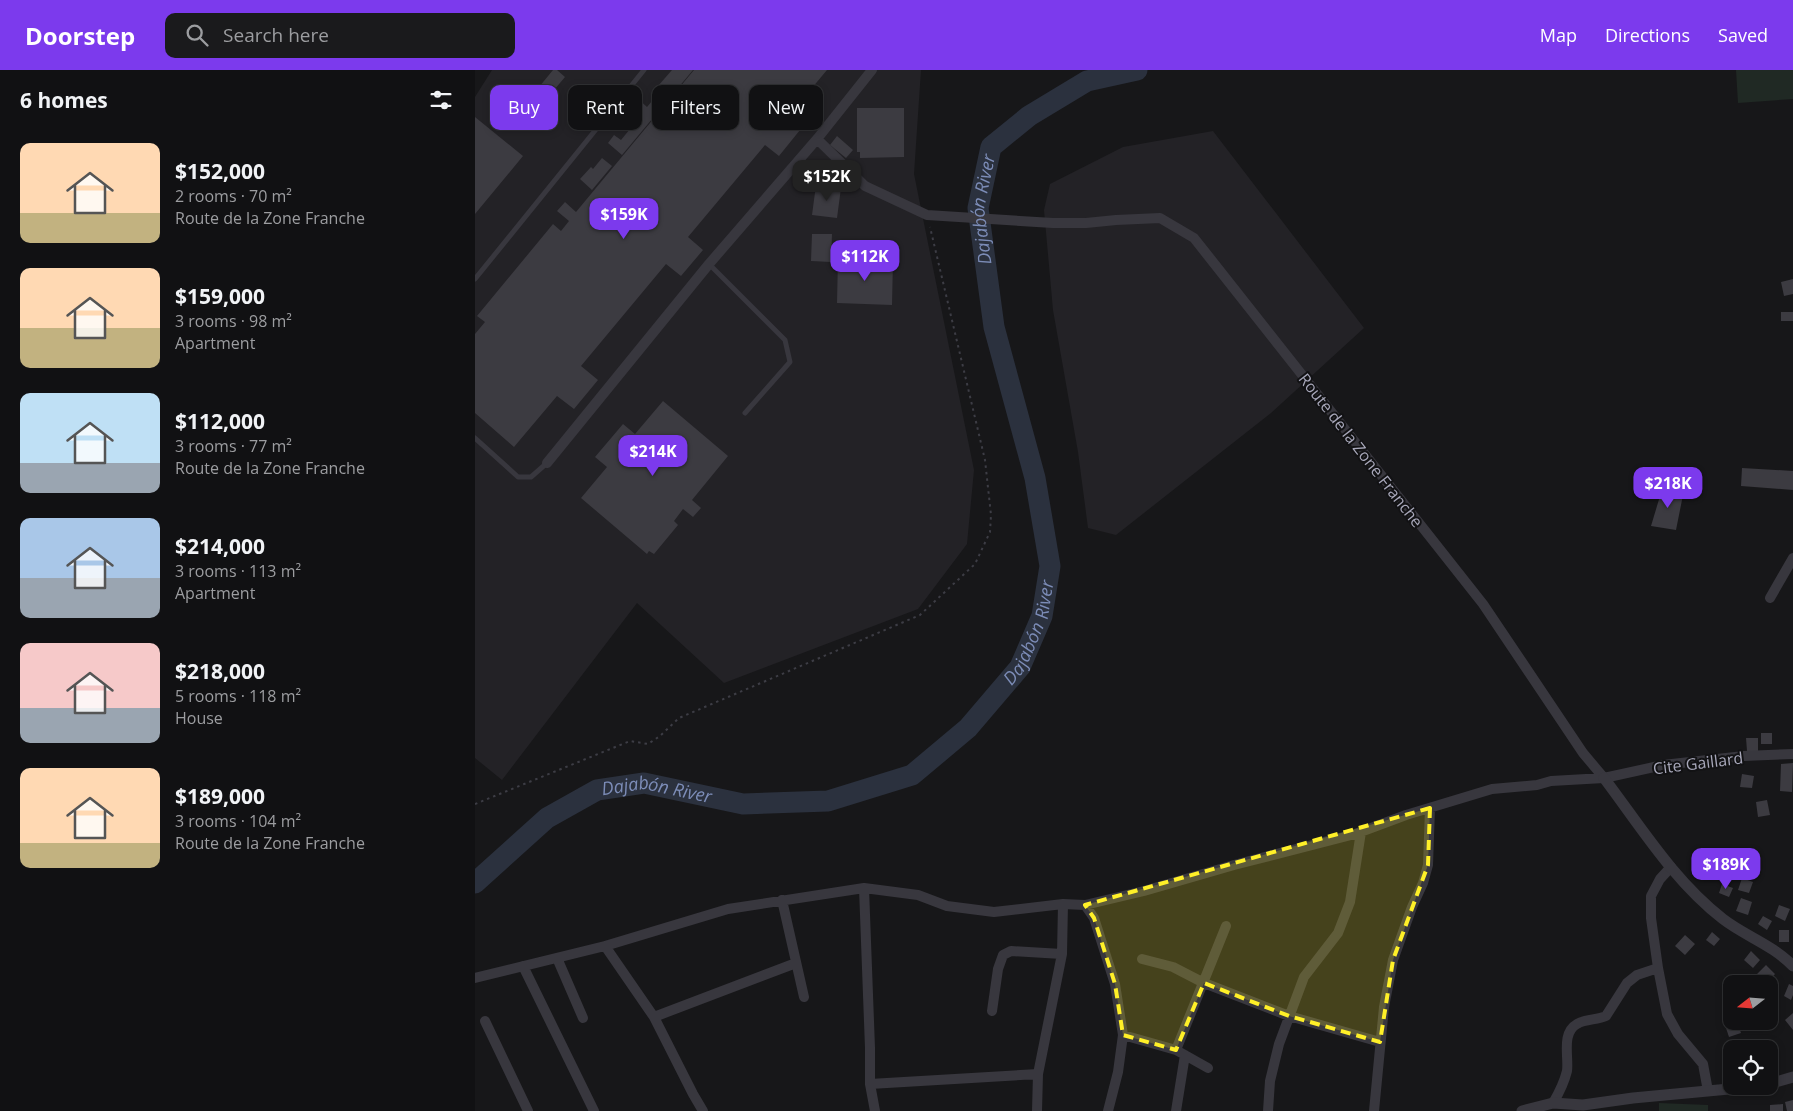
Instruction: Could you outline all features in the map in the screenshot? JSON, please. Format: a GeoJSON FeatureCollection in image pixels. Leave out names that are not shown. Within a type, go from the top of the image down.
{"type":"FeatureCollection","features":[{"type":"Feature","properties":{"kind":"street"},"geometry":{"type":"LineString","coordinates":[[547,463],[709,264],[817,139],[872,70]]}},
{"type":"Feature","properties":{"kind":"street","name":"Route de la Zone Franche"},"geometry":{"type":"LineString","coordinates":[[817,139],[865,186],[932,216],[1086,224],[1116,220],[1160,218],[1194,238],[1483,604],[1583,753],[1671,867],[1692,891],[1724,920],[1783,955],[1793,966]]}},
{"type":"Feature","properties":{"kind":"street"},"geometry":{"type":"LineString","coordinates":[[1770,598],[1793,558]]}},
{"type":"Feature","properties":{"kind":"street","name":"Cite Gaillard"},"geometry":{"type":"LineString","coordinates":[[475,978],[605,946],[727,909],[864,888],[918,895],[947,906],[994,912],[1063,904],[1085,905],[1144,891],[1234,864],[1361,832],[1430,808],[1492,790],[1537,785],[1551,781],[1604,778],[1663,766],[1744,756],[1793,754]]}},
{"type":"Feature","properties":{"kind":"street"},"geometry":{"type":"LineString","coordinates":[[1374,1111],[1384,1007],[1393,960],[1412,907],[1423,883],[1428,865],[1430,808]]}},
{"type":"Feature","properties":{"kind":"street"},"geometry":{"type":"LineString","coordinates":[[1267,1111],[1270,1081],[1279,1044],[1304,977],[1338,933],[1350,902],[1361,832]]}},
{"type":"Feature","properties":{"kind":"street"},"geometry":{"type":"LineString","coordinates":[[1671,867],[1660,879],[1651,896],[1651,918],[1659,968],[1667,1014],[1678,1034],[1703,1064],[1708,1092]]}},
{"type":"Feature","properties":{"kind":"street"},"geometry":{"type":"LineString","coordinates":[[864,888],[871,1048],[870,1084],[875,1111]]}},
{"type":"Feature","properties":{"kind":"street"},"geometry":{"type":"LineString","coordinates":[[782,900],[804,997]]}},
{"type":"Feature","properties":{"kind":"street"},"geometry":{"type":"LineString","coordinates":[[1037,1111],[1038,1074],[1062,954],[1063,904]]}},
{"type":"Feature","properties":{"kind":"street"},"geometry":{"type":"LineString","coordinates":[[1085,905],[1094,918],[1115,984],[1123,1035],[1118,1072],[1108,1111]]}},
{"type":"Feature","properties":{"kind":"street"},"geometry":{"type":"LineString","coordinates":[[1176,1111],[1181,1052],[1226,926]]}},
{"type":"Feature","properties":{"kind":"street"},"geometry":{"type":"LineString","coordinates":[[605,946],[654,1017],[703,1111]]}},
{"type":"Feature","properties":{"kind":"street"},"geometry":{"type":"LineString","coordinates":[[992,1011],[998,969],[1003,955],[1011,952],[1062,954]]}},
{"type":"Feature","properties":{"kind":"street"},"geometry":{"type":"LineString","coordinates":[[557,958],[583,1018]]}},
{"type":"Feature","properties":{"kind":"street"},"geometry":{"type":"LineString","coordinates":[[1142,959],[1173,968],[1289,1016],[1380,1042]]}},
{"type":"Feature","properties":{"kind":"street"},"geometry":{"type":"LineString","coordinates":[[654,1017],[796,963]]}},
{"type":"Feature","properties":{"kind":"street"},"geometry":{"type":"LineString","coordinates":[[523,966],[594,1111]]}},
{"type":"Feature","properties":{"kind":"street"},"geometry":{"type":"LineString","coordinates":[[1553,1104],[1563,1085],[1567,1070],[1570,1030],[1577,1024],[1606,1016],[1627,984],[1637,976],[1659,968]]}},
{"type":"Feature","properties":{"kind":"street"},"geometry":{"type":"LineString","coordinates":[[485,1021],[528,1111]]}},
{"type":"Feature","properties":{"kind":"street"},"geometry":{"type":"LineString","coordinates":[[1123,1035],[1181,1052],[1208,1068]]}},
{"type":"Feature","properties":{"kind":"street"},"geometry":{"type":"LineString","coordinates":[[870,1084],[1038,1074]]}},
{"type":"Feature","properties":{"kind":"street"},"geometry":{"type":"LineString","coordinates":[[1778,1081],[1793,1077]]}},
{"type":"Feature","properties":{"kind":"street"},"geometry":{"type":"LineString","coordinates":[[1522,1111],[1553,1104],[1588,1104],[1723,1090]]}},
{"type":"Feature","properties":{"kind":"lane"},"geometry":{"type":"LineString","coordinates":[[475,279],[644,70]]}},
{"type":"Feature","properties":{"kind":"lane"},"geometry":{"type":"LineString","coordinates":[[709,264],[785,340],[790,362],[745,413]]}},
{"type":"Feature","properties":{"kind":"lane"},"geometry":{"type":"LineString","coordinates":[[475,438],[518,477],[531,477],[547,463]]}},
{"type":"Feature","properties":{"kind":"path"},"geometry":{"type":"LineString","coordinates":[[475,804],[630,741],[648,744],[660,736],[679,718],[920,615],[975,564],[990,532],[991,514],[985,460],[932,216]]}},
{"type":"Feature","properties":{"kind":"highlighted area"},"geometry":{"type":"Polygon","coordinates":[[[1430,808],[1428,865],[1393,960],[1380,1042],[1289,1016],[1204,983],[1176,1050],[1123,1035],[1115,984],[1094,918],[1085,905],[1430,808]]]}},
{"type":"Feature","properties":{"kind":"shaded area"},"geometry":{"type":"Polygon","coordinates":[[[492,70],[921,70],[914,174],[974,470],[967,544],[918,609],[724,683],[637,603],[502,780],[475,758],[475,97],[492,70]]]}},
{"type":"Feature","properties":{"kind":"shaded area"},"geometry":{"type":"Polygon","coordinates":[[[1736,70],[1793,70],[1793,99],[1738,103],[1736,70]]]}},
{"type":"Feature","properties":{"kind":"shaded area"},"geometry":{"type":"Polygon","coordinates":[[[1213,131],[1364,328],[1271,413],[1116,535],[1088,528],[1078,452],[1053,310],[1044,210],[1050,184],[1123,147],[1213,131]]]}},
{"type":"Feature","properties":{"kind":"shaded area"},"geometry":{"type":"Polygon","coordinates":[[[1659,1103],[1708,1105],[1708,1111],[1659,1111],[1659,1103]]]}},
{"type":"Feature","properties":{"kind":"building"},"geometry":{"type":"Polygon","coordinates":[[[553,70],[557,70],[565,77],[558,85],[541,85],[553,70]]]}},
{"type":"Feature","properties":{"kind":"building"},"geometry":{"type":"Polygon","coordinates":[[[672,70],[693,70],[680,85],[659,85],[672,70]]]}},
{"type":"Feature","properties":{"kind":"building"},"geometry":{"type":"Polygon","coordinates":[[[694,70],[827,70],[814,85],[749,85],[749,130],[800,130],[779,156],[765,145],[688,237],[703,250],[681,276],[666,264],[581,366],[598,380],[574,409],[557,396],[514,447],[475,413],[475,334],[485,322],[477,316],[553,224],[561,231],[569,221],[557,211],[565,202],[576,212],[652,121],[652,130],[739,130],[739,85],[682,85],[694,70]]]}},
{"type":"Feature","properties":{"kind":"building"},"geometry":{"type":"Polygon","coordinates":[[[652,101],[652,119],[622,155],[608,143],[614,135],[621,140],[629,130],[642,130],[642,102],[647,107],[652,101]]]}},
{"type":"Feature","properties":{"kind":"building"},"geometry":{"type":"Polygon","coordinates":[[[857,108],[904,108],[904,157],[860,158],[860,152],[857,152],[857,108]]]}},
{"type":"Feature","properties":{"kind":"building"},"geometry":{"type":"Polygon","coordinates":[[[475,117],[523,156],[475,214],[475,117]]]}},
{"type":"Feature","properties":{"kind":"building"},"geometry":{"type":"Polygon","coordinates":[[[837,136],[853,150],[846,158],[830,145],[837,136]]]}},
{"type":"Feature","properties":{"kind":"building"},"geometry":{"type":"Polygon","coordinates":[[[602,158],[612,166],[592,190],[580,179],[591,167],[593,169],[602,158]]]}},
{"type":"Feature","properties":{"kind":"building"},"geometry":{"type":"Polygon","coordinates":[[[816,185],[841,188],[837,218],[812,215],[816,185]]]}},
{"type":"Feature","properties":{"kind":"building"},"geometry":{"type":"Polygon","coordinates":[[[812,234],[832,234],[831,262],[811,261],[812,234]]]}},
{"type":"Feature","properties":{"kind":"building"},"geometry":{"type":"Polygon","coordinates":[[[838,258],[893,260],[892,305],[837,303],[838,258]]]}},
{"type":"Feature","properties":{"kind":"building"},"geometry":{"type":"Polygon","coordinates":[[[1793,279],[1793,294],[1784,296],[1781,282],[1793,279]]]}},
{"type":"Feature","properties":{"kind":"building"},"geometry":{"type":"Polygon","coordinates":[[[1781,312],[1793,312],[1793,321],[1781,321],[1781,312]]]}},
{"type":"Feature","properties":{"kind":"building"},"geometry":{"type":"Polygon","coordinates":[[[663,401],[728,456],[692,500],[701,508],[693,517],[683,509],[674,521],[678,525],[654,554],[649,551],[647,554],[581,498],[607,467],[595,457],[623,424],[635,434],[663,401]]]}},
{"type":"Feature","properties":{"kind":"building"},"geometry":{"type":"Polygon","coordinates":[[[1742,468],[1793,471],[1793,490],[1741,486],[1742,468]]]}},
{"type":"Feature","properties":{"kind":"building"},"geometry":{"type":"Polygon","coordinates":[[[1663,486],[1684,490],[1676,530],[1651,526],[1663,486]]]}},
{"type":"Feature","properties":{"kind":"building"},"geometry":{"type":"Polygon","coordinates":[[[1761,733],[1772,733],[1772,744],[1761,744],[1761,733]]]}},
{"type":"Feature","properties":{"kind":"building"},"geometry":{"type":"Polygon","coordinates":[[[1746,738],[1758,738],[1758,751],[1747,751],[1746,738]]]}},
{"type":"Feature","properties":{"kind":"building"},"geometry":{"type":"Polygon","coordinates":[[[1793,763],[1792,792],[1780,791],[1781,764],[1793,763]]]}},
{"type":"Feature","properties":{"kind":"building"},"geometry":{"type":"Polygon","coordinates":[[[1742,774],[1754,776],[1752,788],[1740,787],[1742,774]]]}},
{"type":"Feature","properties":{"kind":"building"},"geometry":{"type":"Polygon","coordinates":[[[1767,800],[1770,815],[1758,817],[1756,802],[1767,800]]]}},
{"type":"Feature","properties":{"kind":"building"},"geometry":{"type":"Polygon","coordinates":[[[1742,878],[1753,882],[1749,893],[1738,890],[1742,878]]]}},
{"type":"Feature","properties":{"kind":"building"},"geometry":{"type":"Polygon","coordinates":[[[1722,884],[1733,888],[1729,897],[1719,893],[1722,884]]]}},
{"type":"Feature","properties":{"kind":"building"},"geometry":{"type":"Polygon","coordinates":[[[1741,898],[1752,902],[1748,915],[1736,911],[1741,898]]]}},
{"type":"Feature","properties":{"kind":"building"},"geometry":{"type":"Polygon","coordinates":[[[1779,905],[1790,909],[1785,921],[1775,916],[1779,905]]]}},
{"type":"Feature","properties":{"kind":"building"},"geometry":{"type":"Polygon","coordinates":[[[1763,916],[1772,921],[1767,930],[1758,924],[1763,916]]]}},
{"type":"Feature","properties":{"kind":"building"},"geometry":{"type":"Polygon","coordinates":[[[1779,930],[1789,930],[1789,942],[1779,942],[1779,930]]]}},
{"type":"Feature","properties":{"kind":"building"},"geometry":{"type":"Polygon","coordinates":[[[1712,932],[1720,939],[1714,946],[1706,940],[1712,932]]]}},
{"type":"Feature","properties":{"kind":"building"},"geometry":{"type":"Polygon","coordinates":[[[1685,935],[1695,944],[1685,955],[1675,946],[1685,935]]]}},
{"type":"Feature","properties":{"kind":"building"},"geometry":{"type":"Polygon","coordinates":[[[1751,951],[1760,960],[1753,968],[1744,960],[1751,951]]]}},
{"type":"Feature","properties":{"kind":"building"},"geometry":{"type":"Polygon","coordinates":[[[1766,965],[1775,974],[1758,975],[1766,965]]]}},
{"type":"Feature","properties":{"kind":"building"},"geometry":{"type":"Polygon","coordinates":[[[1789,984],[1793,986],[1791,1000],[1784,996],[1789,984]]]}},
{"type":"Feature","properties":{"kind":"building"},"geometry":{"type":"Polygon","coordinates":[[[1793,1013],[1793,1030],[1785,1020],[1793,1013]]]}},
{"type":"Feature","properties":{"kind":"building"},"geometry":{"type":"Polygon","coordinates":[[[1727,1030],[1740,1030],[1741,1033],[1729,1037],[1727,1030]]]}},
{"type":"Feature","properties":{"kind":"building"},"geometry":{"type":"Polygon","coordinates":[[[1793,1100],[1793,1111],[1787,1111],[1785,1102],[1793,1100]]]}},
{"type":"Feature","properties":{"kind":"building"},"geometry":{"type":"Polygon","coordinates":[[[1783,1104],[1783,1111],[1770,1111],[1770,1105],[1783,1104]]]}},
{"type":"Feature","properties":{"kind":"waterway","name":"Dajabón River"},"geometry":{"type":"LineString","coordinates":[[475,883],[547,818],[597,790],[644,783],[743,804],[828,801],[912,775],[968,728],[1020,667],[1042,616],[1050,566],[1035,478],[994,327],[978,208],[991,147],[1029,116],[1087,81],[1137,70]]}}]}
